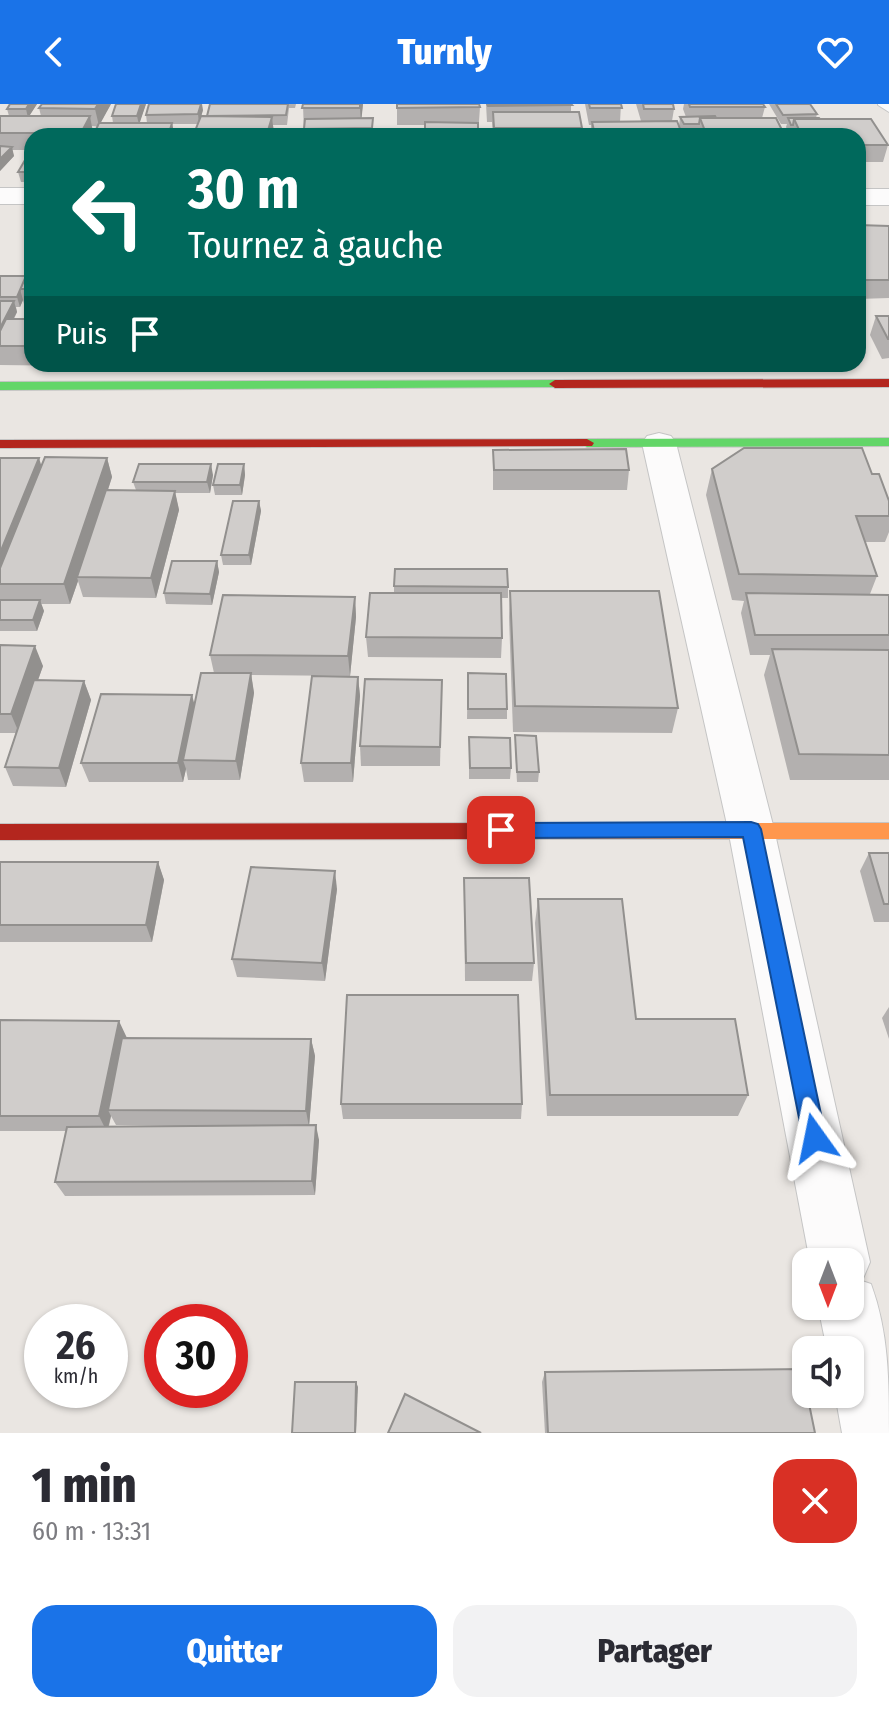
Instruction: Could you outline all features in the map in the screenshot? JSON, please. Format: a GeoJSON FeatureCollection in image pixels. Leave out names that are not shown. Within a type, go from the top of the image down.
{"type":"FeatureCollection","features":[{"type":"Feature","properties":{"kind":"main road"},"geometry":{"type":"LineString","coordinates":[[0,386],[889,383]]}},
{"type":"Feature","properties":{"kind":"main road"},"geometry":{"type":"LineString","coordinates":[[0,444],[889,442]]}},
{"type":"Feature","properties":{"kind":"main road"},"geometry":{"type":"LineString","coordinates":[[0,832],[889,831]]}},
{"type":"Feature","properties":{"kind":"street"},"geometry":{"type":"LineString","coordinates":[[0,196],[24,196]]}},
{"type":"Feature","properties":{"kind":"street"},"geometry":{"type":"LineString","coordinates":[[866,197],[889,197]]}},
{"type":"Feature","properties":{"kind":"street"},"geometry":{"type":"LineString","coordinates":[[659,443],[751,829],[837,1248]]}},
{"type":"Feature","properties":{"kind":"street"},"geometry":{"type":"LineString","coordinates":[[852,1320],[875,1433]]}},
{"type":"Feature","properties":{"kind":"building"},"geometry":{"type":"Polygon","coordinates":[[[10,104],[29,104],[26,109],[7,109],[10,104]]]}},
{"type":"Feature","properties":{"kind":"building"},"geometry":{"type":"Polygon","coordinates":[[[42,104],[98,104],[95,109],[39,108],[42,104]]]}},
{"type":"Feature","properties":{"kind":"building"},"geometry":{"type":"Polygon","coordinates":[[[116,104],[141,104],[137,116],[112,116],[116,104]]]}},
{"type":"Feature","properties":{"kind":"building"},"geometry":{"type":"Polygon","coordinates":[[[149,104],[201,104],[198,114],[146,115],[149,104]]]}},
{"type":"Feature","properties":{"kind":"building"},"geometry":{"type":"Polygon","coordinates":[[[210,104],[288,104],[286,115],[207,116],[210,104]]]}},
{"type":"Feature","properties":{"kind":"building"},"geometry":{"type":"Polygon","coordinates":[[[303,104],[360,104],[360,108],[302,108],[303,104]]]}},
{"type":"Feature","properties":{"kind":"building"},"geometry":{"type":"Polygon","coordinates":[[[397,104],[479,104],[480,107],[397,108],[397,104]]]}},
{"type":"Feature","properties":{"kind":"building"},"geometry":{"type":"Polygon","coordinates":[[[571,104],[572,105],[488,106],[571,104]]]}},
{"type":"Feature","properties":{"kind":"building"},"geometry":{"type":"Polygon","coordinates":[[[589,104],[621,104],[622,108],[590,108],[589,104]]]}},
{"type":"Feature","properties":{"kind":"building"},"geometry":{"type":"Polygon","coordinates":[[[643,104],[673,104],[674,109],[644,109],[643,104]]]}},
{"type":"Feature","properties":{"kind":"building"},"geometry":{"type":"Polygon","coordinates":[[[689,104],[763,104],[765,107],[690,107],[689,104]]]}},
{"type":"Feature","properties":{"kind":"building"},"geometry":{"type":"Polygon","coordinates":[[[776,104],[810,104],[817,114],[783,115],[776,104]]]}},
{"type":"Feature","properties":{"kind":"building"},"geometry":{"type":"Polygon","coordinates":[[[493,112],[579,112],[582,128],[494,128],[493,112]]]}},
{"type":"Feature","properties":{"kind":"building"},"geometry":{"type":"Polygon","coordinates":[[[0,116],[90,116],[84,128],[24,128],[24,133],[0,133],[0,116]]]}},
{"type":"Feature","properties":{"kind":"building"},"geometry":{"type":"Polygon","coordinates":[[[201,116],[272,117],[269,128],[196,128],[201,116]]]}},
{"type":"Feature","properties":{"kind":"building"},"geometry":{"type":"Polygon","coordinates":[[[715,116],[700,118],[699,124],[684,124],[680,117],[715,116]]]}},
{"type":"Feature","properties":{"kind":"building"},"geometry":{"type":"Polygon","coordinates":[[[373,118],[372,128],[304,128],[305,119],[373,118]]]}},
{"type":"Feature","properties":{"kind":"building"},"geometry":{"type":"Polygon","coordinates":[[[700,118],[776,118],[781,128],[704,128],[700,118]]]}},
{"type":"Feature","properties":{"kind":"building"},"geometry":{"type":"Polygon","coordinates":[[[788,118],[820,119],[794,119],[791,125],[788,118]]]}},
{"type":"Feature","properties":{"kind":"building"},"geometry":{"type":"Polygon","coordinates":[[[794,119],[871,119],[888,145],[866,145],[866,128],[798,128],[794,119]]]}},
{"type":"Feature","properties":{"kind":"building"},"geometry":{"type":"Polygon","coordinates":[[[677,121],[680,128],[593,128],[592,122],[677,121]]]}},
{"type":"Feature","properties":{"kind":"building"},"geometry":{"type":"Polygon","coordinates":[[[425,122],[478,123],[478,128],[425,128],[425,122]]]}},
{"type":"Feature","properties":{"kind":"building"},"geometry":{"type":"Polygon","coordinates":[[[99,123],[172,123],[170,128],[97,128],[99,123]]]}},
{"type":"Feature","properties":{"kind":"building"},"geometry":{"type":"Polygon","coordinates":[[[0,146],[12,147],[0,159],[0,146]]]}},
{"type":"Feature","properties":{"kind":"building"},"geometry":{"type":"Polygon","coordinates":[[[866,225],[889,226],[889,280],[866,280],[866,225]]]}},
{"type":"Feature","properties":{"kind":"building"},"geometry":{"type":"Polygon","coordinates":[[[0,276],[24,276],[17,297],[0,297],[0,276]]]}},
{"type":"Feature","properties":{"kind":"building"},"geometry":{"type":"Polygon","coordinates":[[[0,301],[14,301],[0,328],[0,301]]]}},
{"type":"Feature","properties":{"kind":"building"},"geometry":{"type":"Polygon","coordinates":[[[876,316],[889,316],[889,339],[888,339],[876,316]]]}},
{"type":"Feature","properties":{"kind":"building"},"geometry":{"type":"Polygon","coordinates":[[[6,319],[24,319],[24,346],[0,346],[0,331],[6,319]]]}},
{"type":"Feature","properties":{"kind":"building"},"geometry":{"type":"Polygon","coordinates":[[[744,448],[862,448],[872,474],[879,474],[889,501],[889,516],[856,516],[877,576],[739,574],[712,469],[744,448]]]}},
{"type":"Feature","properties":{"kind":"building"},"geometry":{"type":"Polygon","coordinates":[[[626,449],[629,470],[494,470],[493,450],[626,449]]]}},
{"type":"Feature","properties":{"kind":"building"},"geometry":{"type":"Polygon","coordinates":[[[45,457],[107,458],[64,584],[0,584],[0,568],[45,457]]]}},
{"type":"Feature","properties":{"kind":"building"},"geometry":{"type":"Polygon","coordinates":[[[0,458],[39,458],[0,553],[0,458]]]}},
{"type":"Feature","properties":{"kind":"building"},"geometry":{"type":"Polygon","coordinates":[[[139,464],[211,464],[207,482],[133,482],[139,464]]]}},
{"type":"Feature","properties":{"kind":"building"},"geometry":{"type":"Polygon","coordinates":[[[218,464],[244,464],[240,485],[213,485],[218,464]]]}},
{"type":"Feature","properties":{"kind":"building"},"geometry":{"type":"Polygon","coordinates":[[[106,490],[175,491],[151,578],[77,577],[106,490]]]}},
{"type":"Feature","properties":{"kind":"building"},"geometry":{"type":"Polygon","coordinates":[[[233,501],[259,501],[249,555],[221,555],[233,501]]]}},
{"type":"Feature","properties":{"kind":"building"},"geometry":{"type":"Polygon","coordinates":[[[172,561],[217,561],[210,594],[164,593],[172,561]]]}},
{"type":"Feature","properties":{"kind":"building"},"geometry":{"type":"Polygon","coordinates":[[[395,569],[507,569],[508,587],[394,586],[395,569]]]}},
{"type":"Feature","properties":{"kind":"building"},"geometry":{"type":"Polygon","coordinates":[[[510,591],[659,591],[678,708],[515,706],[510,591]]]}},
{"type":"Feature","properties":{"kind":"building"},"geometry":{"type":"Polygon","coordinates":[[[370,593],[501,593],[502,638],[366,637],[370,593]]]}},
{"type":"Feature","properties":{"kind":"building"},"geometry":{"type":"Polygon","coordinates":[[[746,593],[889,595],[889,635],[755,635],[746,593]]]}},
{"type":"Feature","properties":{"kind":"building"},"geometry":{"type":"Polygon","coordinates":[[[223,595],[355,597],[348,656],[210,655],[223,595]]]}},
{"type":"Feature","properties":{"kind":"building"},"geometry":{"type":"Polygon","coordinates":[[[0,600],[40,600],[33,620],[0,620],[0,600]]]}},
{"type":"Feature","properties":{"kind":"building"},"geometry":{"type":"Polygon","coordinates":[[[0,645],[35,646],[11,714],[0,714],[0,645]]]}},
{"type":"Feature","properties":{"kind":"building"},"geometry":{"type":"Polygon","coordinates":[[[772,649],[889,650],[889,755],[799,754],[772,649]]]}},
{"type":"Feature","properties":{"kind":"building"},"geometry":{"type":"Polygon","coordinates":[[[201,673],[251,673],[236,761],[183,760],[201,673]]]}},
{"type":"Feature","properties":{"kind":"building"},"geometry":{"type":"Polygon","coordinates":[[[468,673],[506,674],[507,709],[468,709],[468,673]]]}},
{"type":"Feature","properties":{"kind":"building"},"geometry":{"type":"Polygon","coordinates":[[[312,676],[358,677],[351,763],[301,763],[312,676]]]}},
{"type":"Feature","properties":{"kind":"building"},"geometry":{"type":"Polygon","coordinates":[[[365,679],[442,680],[440,747],[360,746],[365,679]]]}},
{"type":"Feature","properties":{"kind":"building"},"geometry":{"type":"Polygon","coordinates":[[[34,680],[84,681],[59,768],[5,767],[34,680]]]}},
{"type":"Feature","properties":{"kind":"building"},"geometry":{"type":"Polygon","coordinates":[[[101,694],[192,695],[178,763],[81,763],[101,694]]]}},
{"type":"Feature","properties":{"kind":"building"},"geometry":{"type":"Polygon","coordinates":[[[515,735],[536,736],[539,772],[517,772],[515,735]]]}},
{"type":"Feature","properties":{"kind":"building"},"geometry":{"type":"Polygon","coordinates":[[[469,737],[510,738],[511,768],[470,768],[469,737]]]}},
{"type":"Feature","properties":{"kind":"building"},"geometry":{"type":"Polygon","coordinates":[[[869,853],[889,853],[889,904],[884,904],[869,853]]]}},
{"type":"Feature","properties":{"kind":"building"},"geometry":{"type":"Polygon","coordinates":[[[0,862],[158,862],[146,925],[0,925],[0,862]]]}},
{"type":"Feature","properties":{"kind":"building"},"geometry":{"type":"Polygon","coordinates":[[[251,867],[335,871],[322,963],[232,959],[251,867]]]}},
{"type":"Feature","properties":{"kind":"building"},"geometry":{"type":"Polygon","coordinates":[[[464,878],[529,878],[534,963],[466,963],[464,878]]]}},
{"type":"Feature","properties":{"kind":"building"},"geometry":{"type":"Polygon","coordinates":[[[538,899],[622,899],[636,1019],[735,1019],[748,1095],[550,1095],[538,899]]]}},
{"type":"Feature","properties":{"kind":"building"},"geometry":{"type":"Polygon","coordinates":[[[347,995],[518,995],[522,1104],[341,1104],[347,995]]]}},
{"type":"Feature","properties":{"kind":"building"},"geometry":{"type":"Polygon","coordinates":[[[0,1020],[119,1021],[99,1116],[0,1116],[0,1020]]]}},
{"type":"Feature","properties":{"kind":"building"},"geometry":{"type":"Polygon","coordinates":[[[122,1038],[311,1039],[306,1111],[108,1110],[122,1038]]]}},
{"type":"Feature","properties":{"kind":"building"},"geometry":{"type":"Polygon","coordinates":[[[316,1125],[312,1181],[55,1182],[67,1127],[316,1125]]]}},
{"type":"Feature","properties":{"kind":"building"},"geometry":{"type":"Polygon","coordinates":[[[792,1369],[792,1408],[810,1408],[815,1433],[548,1433],[545,1372],[792,1369]]]}},
{"type":"Feature","properties":{"kind":"building"},"geometry":{"type":"Polygon","coordinates":[[[295,1382],[356,1382],[355,1433],[292,1433],[295,1382]]]}},
{"type":"Feature","properties":{"kind":"building"},"geometry":{"type":"Polygon","coordinates":[[[405,1394],[481,1433],[388,1433],[405,1394]]]}},
{"type":"Feature","properties":{"kind":"traffic: fast"},"geometry":{"type":"LineString","coordinates":[[0,386],[555,384]]}},
{"type":"Feature","properties":{"kind":"traffic: fast"},"geometry":{"type":"LineString","coordinates":[[587,443],[889,442]]}},
{"type":"Feature","properties":{"kind":"traffic: slow"},"geometry":{"type":"LineString","coordinates":[[524,831],[889,831]]}},
{"type":"Feature","properties":{"kind":"traffic: jam"},"geometry":{"type":"LineString","coordinates":[[555,384],[889,383]]}},
{"type":"Feature","properties":{"kind":"traffic: jam"},"geometry":{"type":"LineString","coordinates":[[0,444],[587,443]]}},
{"type":"Feature","properties":{"kind":"traffic: jam"},"geometry":{"type":"LineString","coordinates":[[0,832],[524,831]]}},
{"type":"Feature","properties":{"kind":"route"},"geometry":{"type":"LineString","coordinates":[[501,830],[751,829],[815,1138]]}}]}
